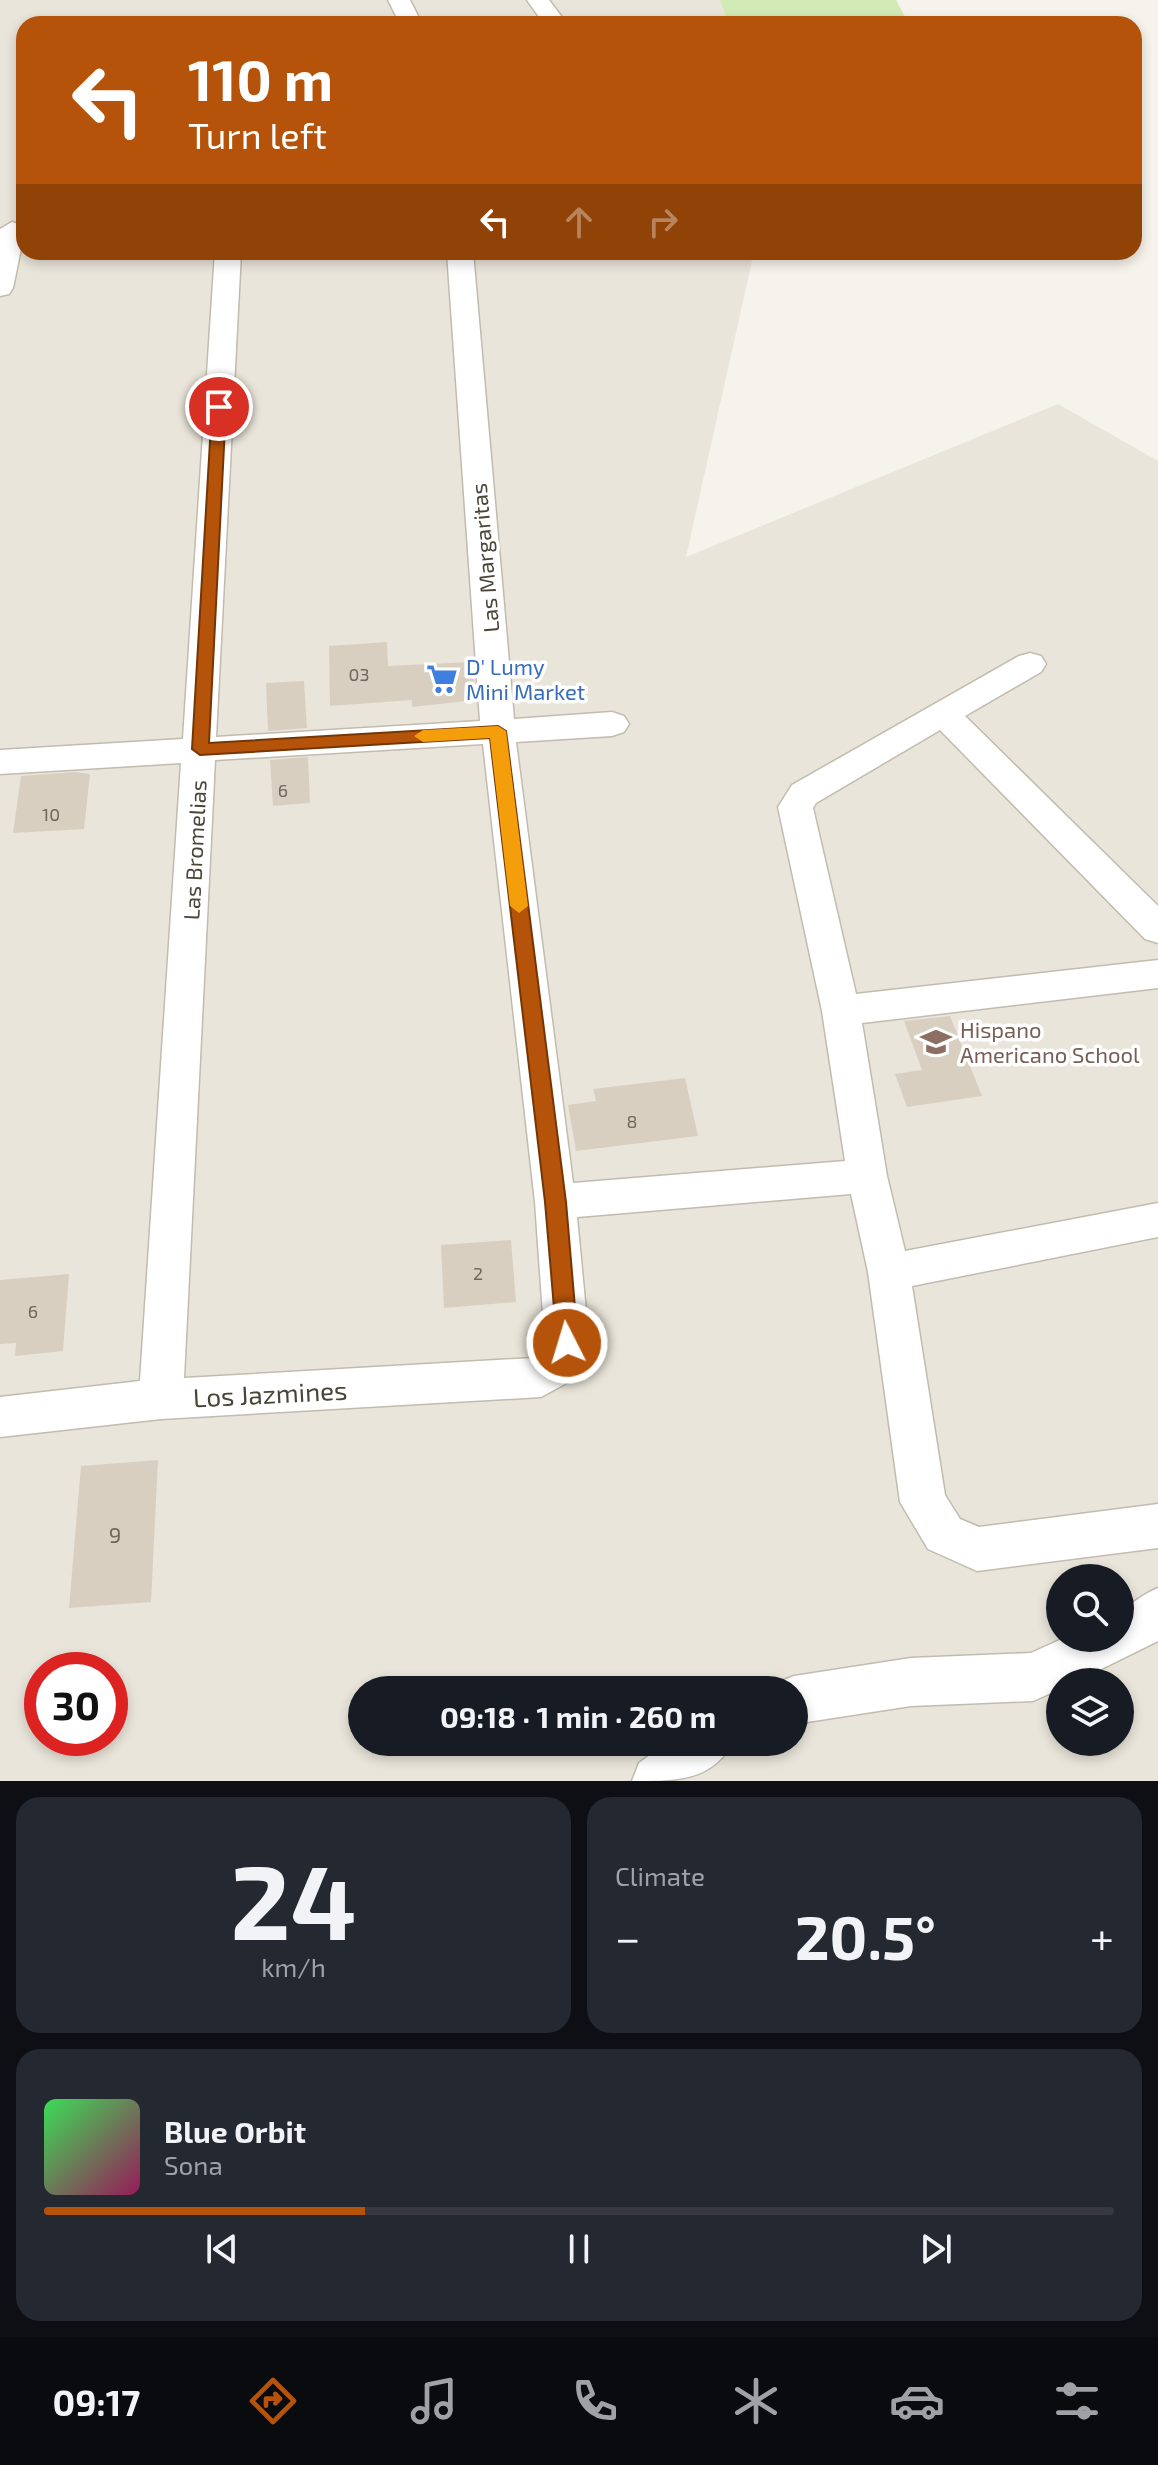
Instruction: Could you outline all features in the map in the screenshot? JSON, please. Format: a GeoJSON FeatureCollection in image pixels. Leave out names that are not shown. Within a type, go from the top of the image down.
{"type":"FeatureCollection","features":[{"type":"Feature","properties":{"kind":"street"},"geometry":{"type":"LineString","coordinates":[[0,288],[12,230]]}},
{"type":"Feature","properties":{"kind":"street","name":"Las Bromelias"},"geometry":{"type":"LineString","coordinates":[[161,1399],[228,260]]}},
{"type":"Feature","properties":{"kind":"street","name":"Las Margaritas"},"geometry":{"type":"LineString","coordinates":[[461,260],[498,731],[555,1202],[567,1343],[559,1365],[541,1377]]}},
{"type":"Feature","properties":{"kind":"street"},"geometry":{"type":"LineString","coordinates":[[1030,664],[804,794],[795,807],[841,1011],[867,1176],[889,1272],[923,1502],[944,1534],[977,1549],[1158,1526]]}},
{"type":"Feature","properties":{"kind":"street"},"geometry":{"type":"LineString","coordinates":[[942,714],[970,738],[1158,929]]}},
{"type":"Feature","properties":{"kind":"street"},"geometry":{"type":"LineString","coordinates":[[0,762],[612,724]]}},
{"type":"Feature","properties":{"kind":"street"},"geometry":{"type":"LineString","coordinates":[[841,1011],[1158,974]]}},
{"type":"Feature","properties":{"kind":"street"},"geometry":{"type":"LineString","coordinates":[[555,1202],[867,1176]]}},
{"type":"Feature","properties":{"kind":"street"},"geometry":{"type":"LineString","coordinates":[[889,1272],[1158,1220]]}},
{"type":"Feature","properties":{"kind":"street","name":"Los Jazmines"},"geometry":{"type":"LineString","coordinates":[[0,1417],[161,1399],[541,1377]]}},
{"type":"Feature","properties":{"kind":"street"},"geometry":{"type":"LineString","coordinates":[[1134,1629],[1154,1618],[1158,1611]]}},
{"type":"Feature","properties":{"kind":"street"},"geometry":{"type":"LineString","coordinates":[[808,1698],[911,1682],[1033,1677],[1086,1652]]}},
{"type":"Feature","properties":{"kind":"street"},"geometry":{"type":"LineString","coordinates":[[657,1781],[690,1756]]}},
{"type":"Feature","properties":{"kind":"shaded area"},"geometry":{"type":"Polygon","coordinates":[[[0,0],[810,0],[806,16],[16,16],[16,260],[752,260],[686,557],[1058,404],[1158,461],[1158,1781],[0,1781],[0,0]]]}},
{"type":"Feature","properties":{"kind":"green space"},"geometry":{"type":"Polygon","coordinates":[[[720,0],[896,0],[905,16],[726,16],[720,0]]]}},
{"type":"Feature","properties":{"kind":"building"},"geometry":{"type":"Polygon","coordinates":[[[387,642],[388,666],[472,662],[476,700],[412,707],[412,700],[330,706],[329,646],[387,642]]]}},
{"type":"Feature","properties":{"kind":"building"},"geometry":{"type":"Polygon","coordinates":[[[304,681],[307,728],[268,731],[266,683],[304,681]]]}},
{"type":"Feature","properties":{"kind":"building"},"geometry":{"type":"Polygon","coordinates":[[[308,757],[310,803],[273,806],[270,760],[308,757]]]}},
{"type":"Feature","properties":{"kind":"building"},"geometry":{"type":"Polygon","coordinates":[[[75,772],[90,774],[84,829],[13,833],[21,776],[75,772]]]}},
{"type":"Feature","properties":{"kind":"building","name":"Hispano Americano School"},"geometry":{"type":"Polygon","coordinates":[[[950,1016],[982,1096],[907,1107],[895,1074],[922,1070],[904,1021],[950,1016]]]}},
{"type":"Feature","properties":{"kind":"building"},"geometry":{"type":"Polygon","coordinates":[[[685,1078],[698,1136],[576,1151],[568,1105],[596,1101],[593,1089],[685,1078]]]}},
{"type":"Feature","properties":{"kind":"building"},"geometry":{"type":"Polygon","coordinates":[[[511,1240],[516,1302],[444,1308],[441,1245],[511,1240]]]}},
{"type":"Feature","properties":{"kind":"building"},"geometry":{"type":"Polygon","coordinates":[[[69,1274],[63,1351],[15,1356],[16,1343],[0,1344],[0,1280],[69,1274]]]}},
{"type":"Feature","properties":{"kind":"building"},"geometry":{"type":"Polygon","coordinates":[[[158,1460],[151,1602],[69,1608],[81,1466],[158,1460]]]}},
{"type":"Feature","properties":{"kind":"slow traffic"},"geometry":{"type":"LineString","coordinates":[[423,736],[498,731],[519,906]]}},
{"type":"Feature","properties":{"kind":"place","name":"D' Lumy Mini Market"},"geometry":{"type":"Point","coordinates":[442,679]}},
{"type":"Feature","properties":{"kind":"place","name":"Hispano Americano School"},"geometry":{"type":"Point","coordinates":[936,1042]}},
{"type":"Feature","properties":{"kind":"route"},"geometry":{"type":"LineString","coordinates":[[219,407],[200,749],[498,731],[555,1202],[567,1343]]}}]}
